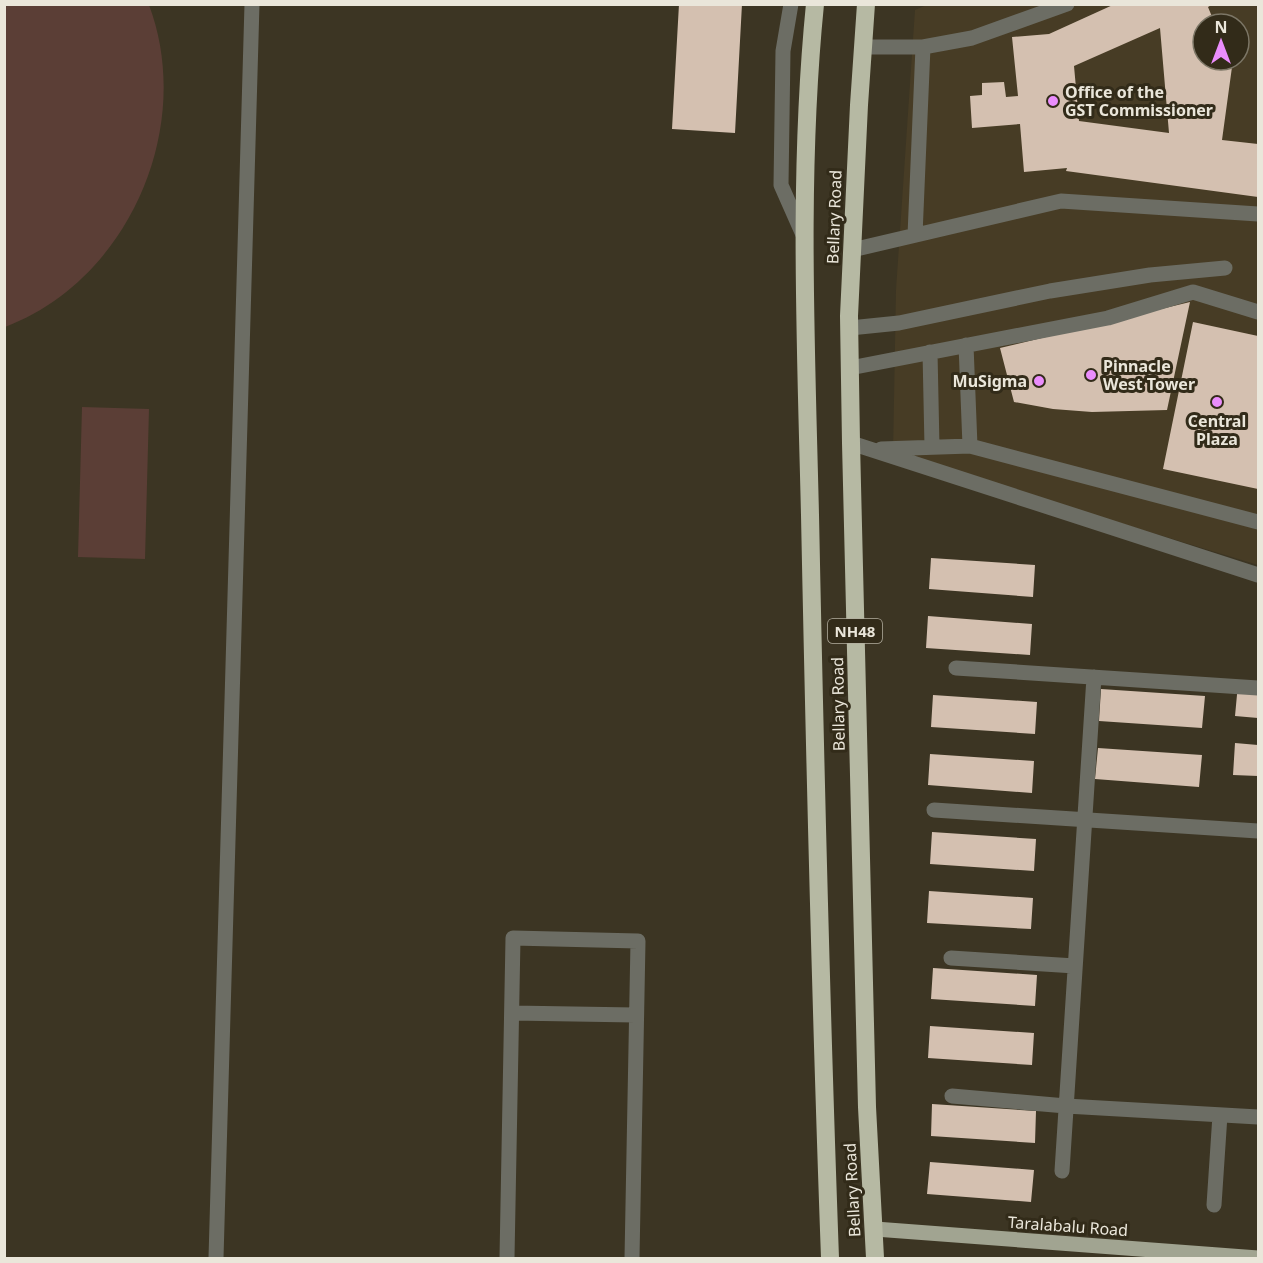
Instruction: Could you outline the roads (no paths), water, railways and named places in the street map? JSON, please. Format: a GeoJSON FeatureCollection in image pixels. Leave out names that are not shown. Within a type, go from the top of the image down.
{"type":"FeatureCollection","features":[{"type":"Feature","properties":{"kind":"highway","name":"Bellary Road"},"geometry":{"type":"LineString","coordinates":[[815,4],[805,146],[806,240],[817,874],[830,1258]]}},
{"type":"Feature","properties":{"kind":"highway","name":"Bellary Road"},"geometry":{"type":"LineString","coordinates":[[866,5],[852,250],[850,368],[867,1107],[875,1258]]}},
{"type":"Feature","properties":{"kind":"main road","name":"Taralabalu Road"},"geometry":{"type":"LineString","coordinates":[[875,1229],[1258,1258]]}},
{"type":"Feature","properties":{"kind":"street"},"geometry":{"type":"LineString","coordinates":[[216,1258],[252,4]]}},
{"type":"Feature","properties":{"kind":"street"},"geometry":{"type":"LineString","coordinates":[[791,4],[783,51],[781,185],[806,240]]}},
{"type":"Feature","properties":{"kind":"street"},"geometry":{"type":"LineString","coordinates":[[863,47],[923,47],[972,38],[1067,4]]}},
{"type":"Feature","properties":{"kind":"street"},"geometry":{"type":"LineString","coordinates":[[915,235],[923,47]]}},
{"type":"Feature","properties":{"kind":"street"},"geometry":{"type":"LineString","coordinates":[[852,250],[1061,201],[1258,214]]}},
{"type":"Feature","properties":{"kind":"street"},"geometry":{"type":"LineString","coordinates":[[850,328],[899,323],[1050,291],[1150,275],[1225,268]]}},
{"type":"Feature","properties":{"kind":"street"},"geometry":{"type":"LineString","coordinates":[[850,368],[1108,318],[1193,292],[1258,312]]}},
{"type":"Feature","properties":{"kind":"street"},"geometry":{"type":"LineString","coordinates":[[966,345],[970,446]]}},
{"type":"Feature","properties":{"kind":"street"},"geometry":{"type":"LineString","coordinates":[[930,352],[932,447]]}},
{"type":"Feature","properties":{"kind":"street"},"geometry":{"type":"LineString","coordinates":[[851,443],[1258,575]]}},
{"type":"Feature","properties":{"kind":"street"},"geometry":{"type":"LineString","coordinates":[[870,449],[970,446],[1258,522]]}},
{"type":"Feature","properties":{"kind":"street"},"geometry":{"type":"LineString","coordinates":[[956,669],[1258,688]]}},
{"type":"Feature","properties":{"kind":"street"},"geometry":{"type":"LineString","coordinates":[[1062,1171],[1094,677]]}},
{"type":"Feature","properties":{"kind":"street"},"geometry":{"type":"LineString","coordinates":[[934,810],[1258,831]]}},
{"type":"Feature","properties":{"kind":"street"},"geometry":{"type":"LineString","coordinates":[[507,1258],[513,938],[638,941],[632,1258]]}},
{"type":"Feature","properties":{"kind":"street"},"geometry":{"type":"LineString","coordinates":[[951,958],[1075,966]]}},
{"type":"Feature","properties":{"kind":"street"},"geometry":{"type":"LineString","coordinates":[[512,1013],[635,1015]]}},
{"type":"Feature","properties":{"kind":"street"},"geometry":{"type":"LineString","coordinates":[[952,1096],[1066,1106],[1258,1117]]}},
{"type":"Feature","properties":{"kind":"street"},"geometry":{"type":"LineString","coordinates":[[1214,1205],[1220,1115]]}},
{"type":"Feature","properties":{"kind":"place","name":"Office of the GST Commissioner"},"geometry":{"type":"Point","coordinates":[1053,101]}},
{"type":"Feature","properties":{"kind":"place","name":"Pinnacle West Tower"},"geometry":{"type":"Point","coordinates":[1091,375]}},
{"type":"Feature","properties":{"kind":"place","name":"MuSigma"},"geometry":{"type":"Point","coordinates":[1039,381]}},
{"type":"Feature","properties":{"kind":"place","name":"Central Plaza"},"geometry":{"type":"Point","coordinates":[1217,402]}}]}
